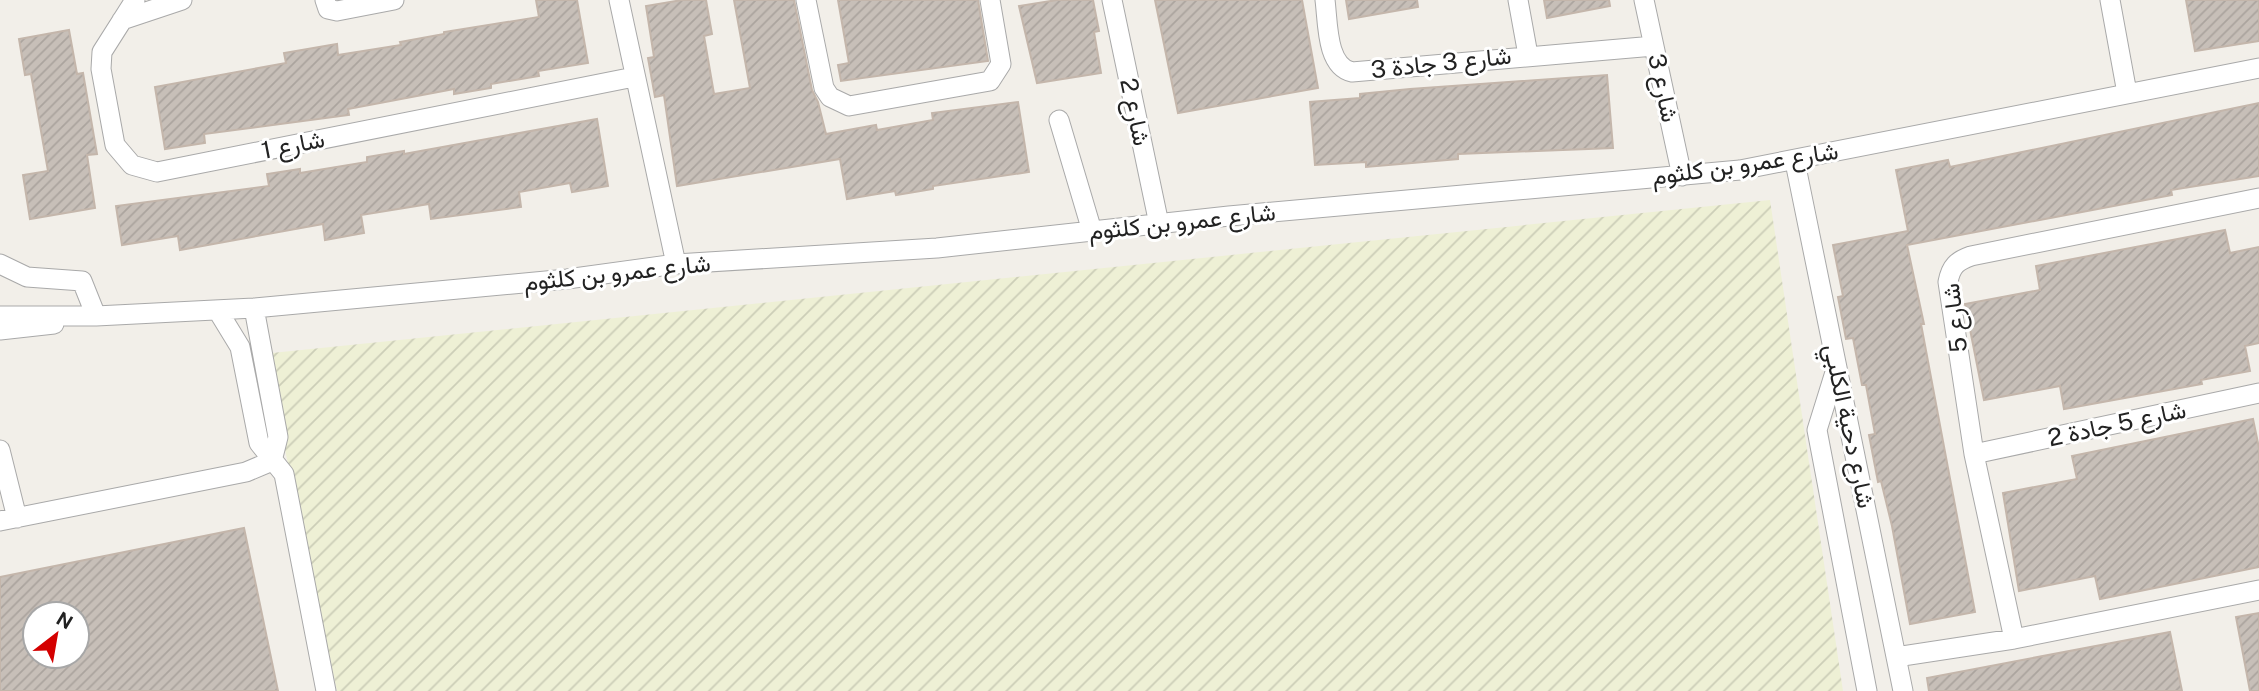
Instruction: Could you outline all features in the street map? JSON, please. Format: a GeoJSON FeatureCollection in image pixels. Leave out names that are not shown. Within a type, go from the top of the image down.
{"type":"FeatureCollection","features":[{"type":"Feature","properties":{"kind":"street","name":"شارع 1"},"geometry":{"type":"LineString","coordinates":[[135,0],[102,52],[101,69],[115,145],[132,165],[157,172],[634,77]]}},
{"type":"Feature","properties":{"kind":"street"},"geometry":{"type":"LineString","coordinates":[[122,20],[182,0]]}},
{"type":"Feature","properties":{"kind":"street"},"geometry":{"type":"LineString","coordinates":[[325,0],[332,11],[394,0]]}},
{"type":"Feature","properties":{"kind":"street"},"geometry":{"type":"LineString","coordinates":[[619,0],[676,264]]}},
{"type":"Feature","properties":{"kind":"street"},"geometry":{"type":"LineString","coordinates":[[806,0],[824,88],[830,97],[849,106],[990,81],[1001,64],[990,0]]}},
{"type":"Feature","properties":{"kind":"street","name":"شارع 2"},"geometry":{"type":"LineString","coordinates":[[1112,0],[1159,224]]}},
{"type":"Feature","properties":{"kind":"street","name":"شارع 3 جادة 3"},"geometry":{"type":"LineString","coordinates":[[1325,0],[1335,58],[1346,71],[1654,46]]}},
{"type":"Feature","properties":{"kind":"street","name":"شارع 3 جادة 3"},"geometry":{"type":"LineString","coordinates":[[1518,0],[1528,55]]}},
{"type":"Feature","properties":{"kind":"street","name":"شارع 3"},"geometry":{"type":"LineString","coordinates":[[1644,0],[1682,176]]}},
{"type":"Feature","properties":{"kind":"street"},"geometry":{"type":"LineString","coordinates":[[2110,0],[2127,93]]}},
{"type":"Feature","properties":{"kind":"street","name":"شارع عمرو بن كلثوم"},"geometry":{"type":"LineString","coordinates":[[0,316],[96,316],[218,311],[567,279],[676,264],[937,248],[1159,224],[1682,176],[1795,162],[2259,68]]}},
{"type":"Feature","properties":{"kind":"street"},"geometry":{"type":"LineString","coordinates":[[1059,120],[1092,231]]}},
{"type":"Feature","properties":{"kind":"street","name":"شارع دحية الكلبي"},"geometry":{"type":"LineString","coordinates":[[1795,162],[1903,691]]}},
{"type":"Feature","properties":{"kind":"street","name":"شارع 5"},"geometry":{"type":"LineString","coordinates":[[2014,639],[1974,454],[1948,282],[1954,265],[1971,256],[2259,198]]}},
{"type":"Feature","properties":{"kind":"street"},"geometry":{"type":"LineString","coordinates":[[0,264],[27,277],[82,281],[96,316]]}},
{"type":"Feature","properties":{"kind":"street"},"geometry":{"type":"LineString","coordinates":[[254,308],[278,437],[272,461]]}},
{"type":"Feature","properties":{"kind":"street"},"geometry":{"type":"LineString","coordinates":[[218,311],[240,346],[257,438],[284,474],[326,691]]}},
{"type":"Feature","properties":{"kind":"street","name":"شارع عمرو بن كلثوم"},"geometry":{"type":"LineString","coordinates":[[0,330],[96,316]]}},
{"type":"Feature","properties":{"kind":"street"},"geometry":{"type":"LineString","coordinates":[[1837,368],[1817,430],[1867,691]]}},
{"type":"Feature","properties":{"kind":"street","name":"شارع 5 جادة 2"},"geometry":{"type":"LineString","coordinates":[[1974,454],[2259,393]]}},
{"type":"Feature","properties":{"kind":"street"},"geometry":{"type":"LineString","coordinates":[[0,450],[9,520],[246,472],[272,461]]}},
{"type":"Feature","properties":{"kind":"street"},"geometry":{"type":"LineString","coordinates":[[1896,657],[2014,639],[2259,590]]}},
{"type":"Feature","properties":{"kind":"green space"},"geometry":{"type":"Polygon","coordinates":[[[1770,200],[1843,691],[337,691],[262,354],[1770,200]]]}},
{"type":"Feature","properties":{"kind":"building"},"geometry":{"type":"Polygon","coordinates":[[[536,0],[577,0],[588,63],[538,71],[539,76],[491,84],[491,88],[454,94],[454,89],[348,109],[349,115],[204,134],[205,143],[165,149],[155,87],[286,63],[284,53],[337,44],[338,55],[401,45],[400,42],[444,32],[539,17],[536,0]]]}},
{"type":"Feature","properties":{"kind":"building"},"geometry":{"type":"Polygon","coordinates":[[[682,0],[706,0],[712,34],[704,36],[714,94],[750,88],[734,0],[794,0],[812,90],[826,134],[876,125],[877,130],[933,120],[932,113],[1018,102],[1029,172],[933,186],[933,189],[896,195],[895,191],[847,199],[840,159],[677,186],[664,95],[655,97],[648,58],[654,57],[646,6],[682,0]]]}},
{"type":"Feature","properties":{"kind":"building"},"geometry":{"type":"Polygon","coordinates":[[[838,0],[978,0],[988,61],[841,81],[838,65],[849,63],[838,0]]]}},
{"type":"Feature","properties":{"kind":"building"},"geometry":{"type":"Polygon","coordinates":[[[1057,0],[1093,0],[1099,31],[1094,32],[1101,73],[1037,83],[1019,6],[1057,0]]]}},
{"type":"Feature","properties":{"kind":"building"},"geometry":{"type":"Polygon","coordinates":[[[1155,0],[1302,0],[1318,88],[1178,113],[1155,0]]]}},
{"type":"Feature","properties":{"kind":"building"},"geometry":{"type":"Polygon","coordinates":[[[1346,0],[1417,0],[1418,7],[1349,19],[1346,0]]]}},
{"type":"Feature","properties":{"kind":"building"},"geometry":{"type":"Polygon","coordinates":[[[1544,0],[1609,0],[1610,6],[1547,18],[1544,0]]]}},
{"type":"Feature","properties":{"kind":"building"},"geometry":{"type":"Polygon","coordinates":[[[2186,0],[2259,0],[2259,41],[2195,51],[2186,0]]]}},
{"type":"Feature","properties":{"kind":"building"},"geometry":{"type":"Polygon","coordinates":[[[69,30],[77,74],[83,73],[97,154],[87,155],[95,208],[30,219],[23,175],[48,171],[31,74],[25,75],[19,39],[69,30]]]}},
{"type":"Feature","properties":{"kind":"building"},"geometry":{"type":"Polygon","coordinates":[[[1607,75],[1613,148],[1458,154],[1458,159],[1366,167],[1366,162],[1315,165],[1310,102],[1360,98],[1360,94],[1410,89],[1607,75]]]}},
{"type":"Feature","properties":{"kind":"building"},"geometry":{"type":"Polygon","coordinates":[[[2259,103],[2259,176],[2171,190],[2172,195],[1907,245],[1924,324],[1921,324],[1975,612],[1910,624],[1892,526],[1881,481],[1878,482],[1869,435],[1875,434],[1866,385],[1862,385],[1853,338],[1846,339],[1838,297],[1843,296],[1833,245],[1908,231],[1896,170],[1948,160],[1950,167],[2259,103]]]}},
{"type":"Feature","properties":{"kind":"building"},"geometry":{"type":"Polygon","coordinates":[[[597,119],[608,186],[572,192],[570,183],[519,192],[521,207],[431,219],[429,204],[361,215],[364,233],[325,240],[323,224],[180,250],[178,236],[122,245],[116,206],[269,186],[267,174],[300,169],[300,173],[367,162],[367,157],[404,151],[404,154],[597,119]]]}},
{"type":"Feature","properties":{"kind":"building"},"geometry":{"type":"Polygon","coordinates":[[[2225,230],[2230,253],[2259,247],[2259,343],[2245,346],[2250,371],[2201,380],[2202,384],[2064,409],[2060,386],[1984,400],[1965,304],[2040,290],[2036,266],[2225,230]]]}},
{"type":"Feature","properties":{"kind":"building"},"geometry":{"type":"Polygon","coordinates":[[[2253,419],[2259,448],[2259,567],[2100,599],[2095,576],[2019,591],[2003,493],[2077,479],[2072,456],[2253,419]]]}},
{"type":"Feature","properties":{"kind":"building"},"geometry":{"type":"Polygon","coordinates":[[[244,528],[278,691],[0,691],[0,577],[244,528]]]}},
{"type":"Feature","properties":{"kind":"building"},"geometry":{"type":"Polygon","coordinates":[[[2259,613],[2259,691],[2250,691],[2236,617],[2259,613]]]}},
{"type":"Feature","properties":{"kind":"building"},"geometry":{"type":"Polygon","coordinates":[[[2170,632],[2182,691],[1929,691],[1927,678],[2170,632]]]}}]}
